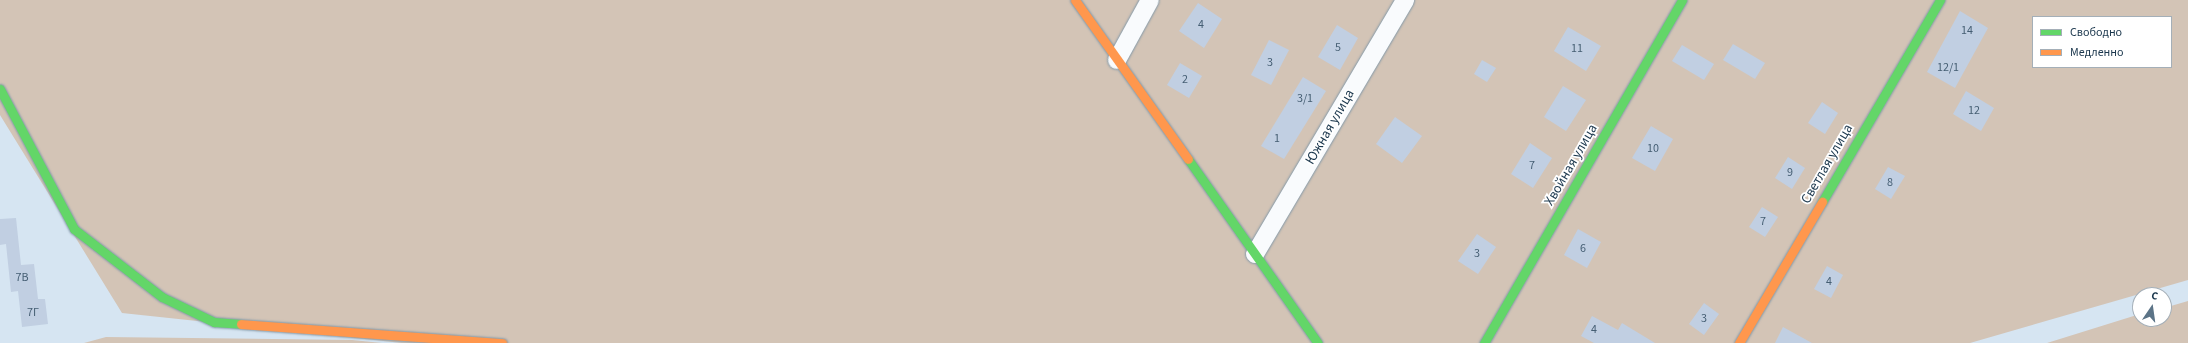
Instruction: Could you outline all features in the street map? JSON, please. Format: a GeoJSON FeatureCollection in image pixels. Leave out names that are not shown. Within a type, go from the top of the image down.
{"type":"FeatureCollection","features":[{"type":"Feature","properties":{"kind":"street"},"geometry":{"type":"LineString","coordinates":[[1075,0],[1318,343]]}},
{"type":"Feature","properties":{"kind":"street"},"geometry":{"type":"LineString","coordinates":[[1118,60],[1150,0]]}},
{"type":"Feature","properties":{"kind":"street","name":"Южная улица"},"geometry":{"type":"LineString","coordinates":[[1255,254],[1405,0]]}},
{"type":"Feature","properties":{"kind":"street","name":"Хвойная улица"},"geometry":{"type":"LineString","coordinates":[[1484,343],[1682,0]]}},
{"type":"Feature","properties":{"kind":"street","name":"Светлая улица"},"geometry":{"type":"LineString","coordinates":[[1739,343],[1940,0]]}},
{"type":"Feature","properties":{"kind":"street"},"geometry":{"type":"LineString","coordinates":[[0,89],[74,229],[162,297],[214,322],[362,338],[502,343]]}},
{"type":"Feature","properties":{"kind":"shaded area"},"geometry":{"type":"Polygon","coordinates":[[[0,0],[2188,0],[2188,280],[2164,287],[2132,287],[2132,296],[1970,343],[402,343],[122,313],[0,115],[0,0]]]}},
{"type":"Feature","properties":{"kind":"shaded area"},"geometry":{"type":"Polygon","coordinates":[[[2188,301],[2188,343],[2047,343],[2132,316],[2132,327],[2172,327],[2172,306],[2188,301]]]}},
{"type":"Feature","properties":{"kind":"shaded area"},"geometry":{"type":"Polygon","coordinates":[[[106,337],[352,340],[382,343],[84,343],[106,337]]]}},
{"type":"Feature","properties":{"kind":"building"},"geometry":{"type":"Polygon","coordinates":[[[1198,3],[1222,19],[1204,48],[1179,31],[1198,3]]]}},
{"type":"Feature","properties":{"kind":"building"},"geometry":{"type":"Polygon","coordinates":[[[1960,11],[1988,28],[1955,88],[1927,72],[1960,11]]]}},
{"type":"Feature","properties":{"kind":"building"},"geometry":{"type":"Polygon","coordinates":[[[1337,25],[1358,38],[1340,70],[1318,57],[1337,25]]]}},
{"type":"Feature","properties":{"kind":"building"},"geometry":{"type":"Polygon","coordinates":[[[1568,27],[1601,46],[1586,71],[1554,51],[1568,27]]]}},
{"type":"Feature","properties":{"kind":"building"},"geometry":{"type":"Polygon","coordinates":[[[1269,40],[1289,50],[1271,85],[1251,75],[1269,40]]]}},
{"type":"Feature","properties":{"kind":"building"},"geometry":{"type":"Polygon","coordinates":[[[1733,44],[1765,63],[1755,79],[1723,60],[1733,44]]]}},
{"type":"Feature","properties":{"kind":"building"},"geometry":{"type":"Polygon","coordinates":[[[1682,45],[1714,64],[1704,80],[1672,61],[1682,45]]]}},
{"type":"Feature","properties":{"kind":"building"},"geometry":{"type":"Polygon","coordinates":[[[1482,60],[1496,68],[1487,82],[1474,74],[1482,60]]]}},
{"type":"Feature","properties":{"kind":"building"},"geometry":{"type":"Polygon","coordinates":[[[1180,63],[1202,76],[1189,98],[1167,85],[1180,63]]]}},
{"type":"Feature","properties":{"kind":"building"},"geometry":{"type":"Polygon","coordinates":[[[1303,77],[1326,91],[1284,159],[1261,146],[1303,77]]]}},
{"type":"Feature","properties":{"kind":"building"},"geometry":{"type":"Polygon","coordinates":[[[1563,86],[1586,100],[1566,131],[1544,117],[1563,86]]]}},
{"type":"Feature","properties":{"kind":"building"},"geometry":{"type":"Polygon","coordinates":[[[1966,91],[1994,108],[1981,131],[1953,114],[1966,91]]]}},
{"type":"Feature","properties":{"kind":"building"},"geometry":{"type":"Polygon","coordinates":[[[1822,102],[1838,113],[1825,134],[1808,123],[1822,102]]]}},
{"type":"Feature","properties":{"kind":"building"},"geometry":{"type":"Polygon","coordinates":[[[1395,117],[1422,136],[1402,163],[1376,144],[1395,117]]]}},
{"type":"Feature","properties":{"kind":"building"},"geometry":{"type":"Polygon","coordinates":[[[1651,126],[1673,139],[1655,171],[1632,158],[1651,126]]]}},
{"type":"Feature","properties":{"kind":"building"},"geometry":{"type":"Polygon","coordinates":[[[1530,143],[1552,158],[1533,188],[1511,174],[1530,143]]]}},
{"type":"Feature","properties":{"kind":"building"},"geometry":{"type":"Polygon","coordinates":[[[1788,157],[1805,168],[1792,189],[1775,178],[1788,157]]]}},
{"type":"Feature","properties":{"kind":"building"},"geometry":{"type":"Polygon","coordinates":[[[1888,167],[1905,176],[1891,199],[1875,189],[1888,167]]]}},
{"type":"Feature","properties":{"kind":"building"},"geometry":{"type":"Polygon","coordinates":[[[1762,207],[1778,217],[1765,237],[1749,227],[1762,207]]]}},
{"type":"Feature","properties":{"kind":"building"},"geometry":{"type":"Polygon","coordinates":[[[16,218],[21,265],[34,264],[38,299],[45,299],[48,324],[22,327],[18,291],[11,292],[6,244],[0,245],[0,219],[16,218]]]}},
{"type":"Feature","properties":{"kind":"building"},"geometry":{"type":"Polygon","coordinates":[[[1578,229],[1601,242],[1587,268],[1564,255],[1578,229]]]}},
{"type":"Feature","properties":{"kind":"building"},"geometry":{"type":"Polygon","coordinates":[[[1477,234],[1496,247],[1478,274],[1458,261],[1477,234]]]}},
{"type":"Feature","properties":{"kind":"building"},"geometry":{"type":"Polygon","coordinates":[[[1827,266],[1843,275],[1831,298],[1814,289],[1827,266]]]}},
{"type":"Feature","properties":{"kind":"building"},"geometry":{"type":"Polygon","coordinates":[[[1704,303],[1719,314],[1704,335],[1689,324],[1704,303]]]}},
{"type":"Feature","properties":{"kind":"building"},"geometry":{"type":"Polygon","coordinates":[[[1592,316],[1618,330],[1622,323],[1655,343],[1594,343],[1581,336],[1592,316]]]}},
{"type":"Feature","properties":{"kind":"building"},"geometry":{"type":"Polygon","coordinates":[[[1783,327],[1812,343],[1775,343],[1783,327]]]}},
{"type":"Feature","properties":{"kind":"traffic: fast"},"geometry":{"type":"LineString","coordinates":[[1484,343],[1682,0]]}},
{"type":"Feature","properties":{"kind":"traffic: fast"},"geometry":{"type":"LineString","coordinates":[[1822,202],[1940,0]]}},
{"type":"Feature","properties":{"kind":"traffic: fast"},"geometry":{"type":"LineString","coordinates":[[0,89],[74,229],[162,297],[214,322],[241,324]]}},
{"type":"Feature","properties":{"kind":"traffic: fast"},"geometry":{"type":"LineString","coordinates":[[1188,159],[1318,343]]}},
{"type":"Feature","properties":{"kind":"traffic: slow"},"geometry":{"type":"LineString","coordinates":[[1075,0],[1188,159]]}},
{"type":"Feature","properties":{"kind":"traffic: slow"},"geometry":{"type":"LineString","coordinates":[[1739,343],[1822,202]]}},
{"type":"Feature","properties":{"kind":"traffic: slow"},"geometry":{"type":"LineString","coordinates":[[241,324],[502,343]]}}]}
